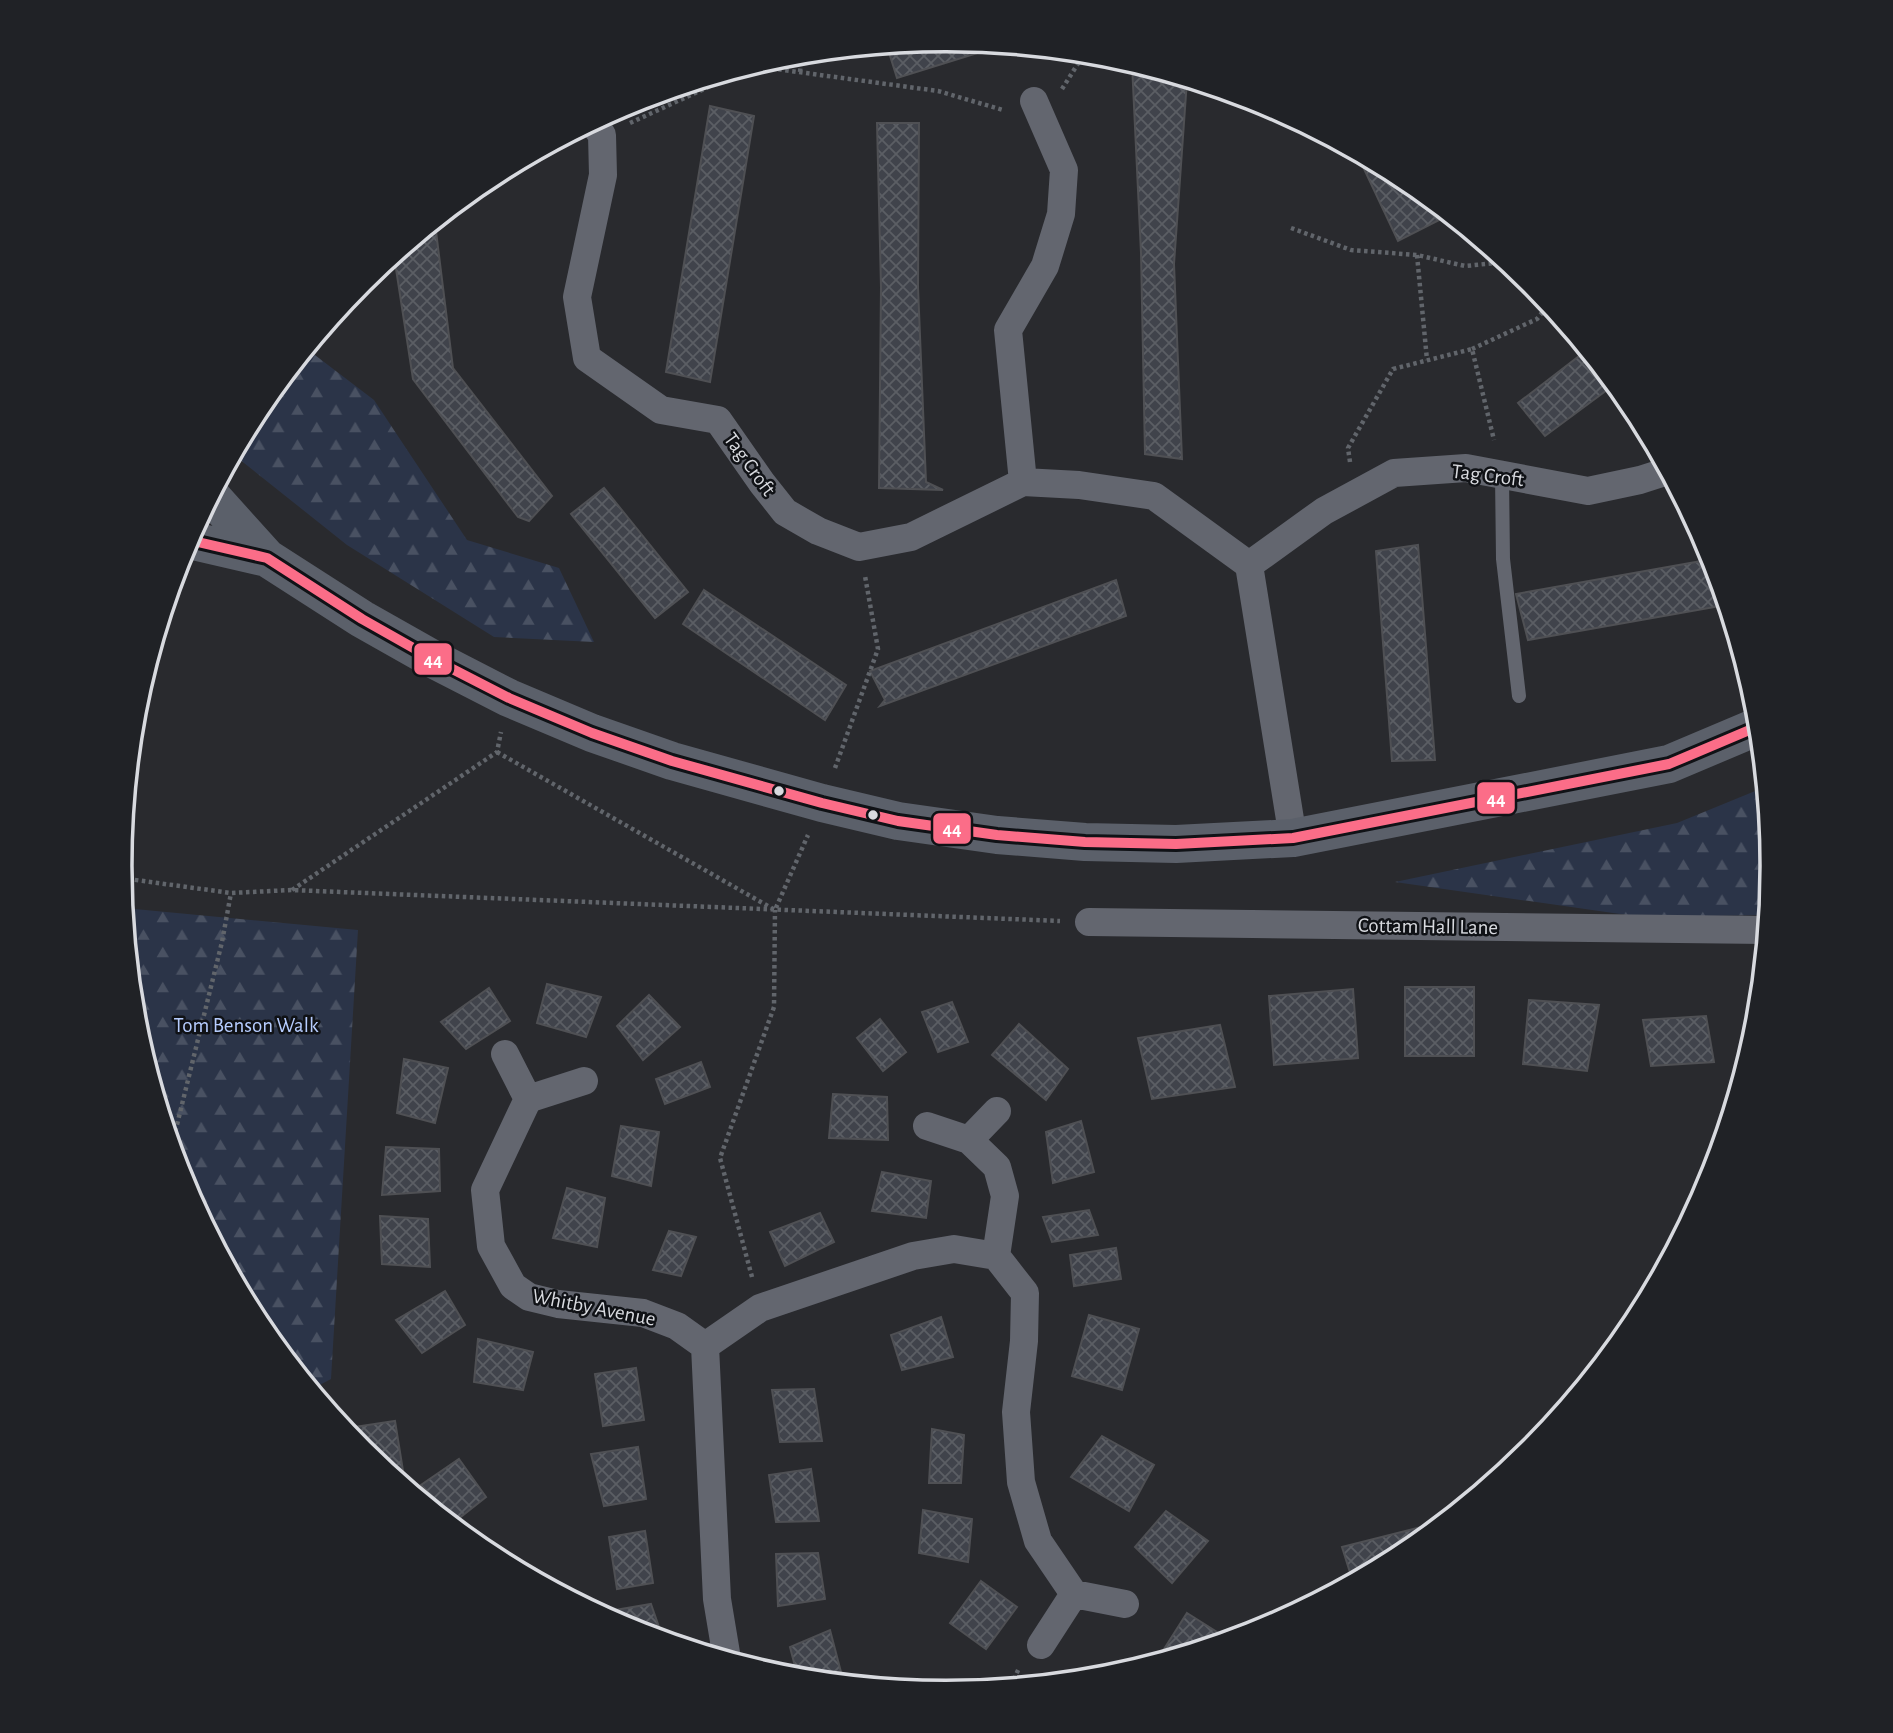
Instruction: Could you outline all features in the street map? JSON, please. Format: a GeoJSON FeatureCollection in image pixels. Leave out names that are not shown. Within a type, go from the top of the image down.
{"type":"FeatureCollection","features":[{"type":"Feature","properties":{"kind":"street"},"geometry":{"type":"LineString","coordinates":[[1023,482],[1008,330],[1045,266],[1061,214],[1064,170],[1038,111]]}},
{"type":"Feature","properties":{"kind":"street","name":"Tag Croft"},"geometry":{"type":"LineString","coordinates":[[598,131],[603,175],[577,297],[587,358],[661,410],[718,420],[785,512],[818,531],[859,547],[911,537],[1023,482],[1079,485],[1154,496],[1249,565],[1324,511],[1394,473],[1465,468],[1588,491],[1659,474]]}},
{"type":"Feature","properties":{"kind":"street"},"geometry":{"type":"LineString","coordinates":[[218,503],[267,558],[362,619],[509,698],[592,733],[672,761],[822,803],[898,821],[998,835],[1085,842],[1176,844],[1293,838],[1668,764],[1749,730]]}},
{"type":"Feature","properties":{"kind":"street"},"geometry":{"type":"LineString","coordinates":[[200,542],[267,558]]}},
{"type":"Feature","properties":{"kind":"street"},"geometry":{"type":"LineString","coordinates":[[1249,565],[1293,838]]}},
{"type":"Feature","properties":{"kind":"street","name":"Cottam Hall Lane"},"geometry":{"type":"LineString","coordinates":[[1089,922],[1758,930]]}},
{"type":"Feature","properties":{"kind":"street"},"geometry":{"type":"LineString","coordinates":[[505,1054],[528,1099],[584,1081]]}},
{"type":"Feature","properties":{"kind":"street","name":"Whitby Avenue"},"geometry":{"type":"LineString","coordinates":[[528,1099],[485,1190],[491,1246],[513,1286],[529,1297],[558,1304],[643,1313],[677,1326],[705,1346]]}},
{"type":"Feature","properties":{"kind":"street"},"geometry":{"type":"LineString","coordinates":[[969,1140],[997,1111]]}},
{"type":"Feature","properties":{"kind":"street"},"geometry":{"type":"LineString","coordinates":[[927,1126],[969,1140],[997,1167],[1005,1196],[996,1256]]}},
{"type":"Feature","properties":{"kind":"street"},"geometry":{"type":"LineString","coordinates":[[725,1650],[717,1599],[705,1346],[760,1308],[914,1256],[954,1249],[996,1256],[1025,1293],[1024,1340],[1016,1412],[1021,1482],[1038,1541],[1074,1594],[1125,1604]]}},
{"type":"Feature","properties":{"kind":"street"},"geometry":{"type":"LineString","coordinates":[[1041,1645],[1074,1594]]}},
{"type":"Feature","properties":{"kind":"lane"},"geometry":{"type":"LineString","coordinates":[[1502,475],[1503,559],[1519,696]]}},
{"type":"Feature","properties":{"kind":"path"},"geometry":{"type":"LineString","coordinates":[[800,72],[801,66]]}},
{"type":"Feature","properties":{"kind":"path"},"geometry":{"type":"LineString","coordinates":[[781,70],[938,90],[1038,111]]}},
{"type":"Feature","properties":{"kind":"path"},"geometry":{"type":"LineString","coordinates":[[1291,228],[1351,250],[1417,254],[1465,265],[1492,263]]}},
{"type":"Feature","properties":{"kind":"path"},"geometry":{"type":"LineString","coordinates":[[1417,254],[1427,360]]}},
{"type":"Feature","properties":{"kind":"path"},"geometry":{"type":"LineString","coordinates":[[1356,493],[1348,448],[1393,369],[1472,349],[1537,319],[1542,313]]}},
{"type":"Feature","properties":{"kind":"path"},"geometry":{"type":"LineString","coordinates":[[1472,349],[1502,475]]}},
{"type":"Feature","properties":{"kind":"path"},"geometry":{"type":"LineString","coordinates":[[291,890],[497,752],[509,698]]}},
{"type":"Feature","properties":{"kind":"path"},"geometry":{"type":"LineString","coordinates":[[133,880],[231,893],[291,890],[1089,922]]}},
{"type":"Feature","properties":{"kind":"path"},"geometry":{"type":"LineString","coordinates":[[176,1128],[222,942],[231,893]]}},
{"type":"Feature","properties":{"kind":"path"},"geometry":{"type":"LineString","coordinates":[[760,1308],[720,1158],[774,1007],[775,910]]}},
{"type":"Feature","properties":{"kind":"green space"},"geometry":{"type":"Polygon","coordinates":[[[315,355],[374,400],[467,540],[559,568],[594,642],[494,637],[347,545],[241,461],[270,414],[315,355]]]}},
{"type":"Feature","properties":{"kind":"green space"},"geometry":{"type":"Polygon","coordinates":[[[1757,790],[1759,915],[1641,917],[1395,882],[1677,823],[1757,790]]]}},
{"type":"Feature","properties":{"kind":"green space","name":"Tom Benson Walk"},"geometry":{"type":"Polygon","coordinates":[[[134,909],[358,930],[331,1379],[320,1385],[270,1319],[216,1227],[194,1178],[160,1077],[148,1025],[139,973],[134,909]]]}},
{"type":"Feature","properties":{"kind":"building"},"geometry":{"type":"Polygon","coordinates":[[[977,53],[897,78],[890,54],[977,53]]]}},
{"type":"Feature","properties":{"kind":"building"},"geometry":{"type":"Polygon","coordinates":[[[1132,74],[1186,89],[1174,264],[1182,459],[1145,454],[1141,253],[1132,74]]]}},
{"type":"Feature","properties":{"kind":"building"},"geometry":{"type":"Polygon","coordinates":[[[710,106],[754,116],[710,382],[666,372],[710,106]]]}},
{"type":"Feature","properties":{"kind":"building"},"geometry":{"type":"Polygon","coordinates":[[[877,123],[919,123],[918,287],[926,482],[943,490],[879,488],[881,287],[877,123]]]}},
{"type":"Feature","properties":{"kind":"building"},"geometry":{"type":"Polygon","coordinates":[[[1364,168],[1440,220],[1398,241],[1364,168]]]}},
{"type":"Feature","properties":{"kind":"building"},"geometry":{"type":"Polygon","coordinates":[[[436,233],[453,368],[552,496],[529,521],[518,517],[413,379],[396,268],[436,233]]]}},
{"type":"Feature","properties":{"kind":"building"},"geometry":{"type":"Polygon","coordinates":[[[1579,356],[1606,391],[1545,436],[1518,403],[1579,356]]]}},
{"type":"Feature","properties":{"kind":"building"},"geometry":{"type":"Polygon","coordinates":[[[604,488],[688,592],[655,618],[571,514],[604,488]]]}},
{"type":"Feature","properties":{"kind":"building"},"geometry":{"type":"Polygon","coordinates":[[[1418,545],[1435,760],[1392,761],[1376,551],[1418,545]]]}},
{"type":"Feature","properties":{"kind":"building"},"geometry":{"type":"Polygon","coordinates":[[[1701,561],[1717,607],[1528,640],[1516,594],[1701,561]]]}},
{"type":"Feature","properties":{"kind":"building"},"geometry":{"type":"Polygon","coordinates":[[[1116,580],[1126,616],[880,706],[885,700],[870,671],[1116,580]]]}},
{"type":"Feature","properties":{"kind":"building"},"geometry":{"type":"Polygon","coordinates":[[[704,590],[846,685],[825,720],[683,624],[704,590]]]}},
{"type":"Feature","properties":{"kind":"building"},"geometry":{"type":"Polygon","coordinates":[[[547,984],[601,997],[586,1037],[537,1023],[547,984]]]}},
{"type":"Feature","properties":{"kind":"building"},"geometry":{"type":"Polygon","coordinates":[[[1405,987],[1474,987],[1474,1056],[1405,1056],[1405,987]]]}},
{"type":"Feature","properties":{"kind":"building"},"geometry":{"type":"Polygon","coordinates":[[[489,988],[510,1021],[466,1049],[441,1022],[489,988]]]}},
{"type":"Feature","properties":{"kind":"building"},"geometry":{"type":"Polygon","coordinates":[[[1353,989],[1358,1058],[1274,1065],[1269,996],[1353,989]]]}},
{"type":"Feature","properties":{"kind":"building"},"geometry":{"type":"Polygon","coordinates":[[[649,995],[680,1027],[643,1060],[617,1026],[649,995]]]}},
{"type":"Feature","properties":{"kind":"building"},"geometry":{"type":"Polygon","coordinates":[[[1529,1000],[1599,1005],[1587,1071],[1523,1064],[1529,1000]]]}},
{"type":"Feature","properties":{"kind":"building"},"geometry":{"type":"Polygon","coordinates":[[[952,1002],[968,1042],[938,1052],[922,1012],[952,1002]]]}},
{"type":"Feature","properties":{"kind":"building"},"geometry":{"type":"Polygon","coordinates":[[[1706,1016],[1714,1062],[1651,1066],[1643,1020],[1706,1016]]]}},
{"type":"Feature","properties":{"kind":"building"},"geometry":{"type":"Polygon","coordinates":[[[880,1019],[906,1052],[883,1071],[857,1038],[880,1019]]]}},
{"type":"Feature","properties":{"kind":"building"},"geometry":{"type":"Polygon","coordinates":[[[1019,1024],[1068,1069],[1046,1100],[992,1055],[1019,1024]]]}},
{"type":"Feature","properties":{"kind":"building"},"geometry":{"type":"Polygon","coordinates":[[[1220,1025],[1235,1087],[1152,1099],[1138,1038],[1220,1025]]]}},
{"type":"Feature","properties":{"kind":"building"},"geometry":{"type":"Polygon","coordinates":[[[404,1059],[448,1068],[435,1123],[397,1113],[404,1059]]]}},
{"type":"Feature","properties":{"kind":"building"},"geometry":{"type":"Polygon","coordinates":[[[701,1062],[710,1087],[665,1104],[656,1079],[701,1062]]]}},
{"type":"Feature","properties":{"kind":"building"},"geometry":{"type":"Polygon","coordinates":[[[833,1094],[887,1097],[888,1140],[829,1138],[833,1094]]]}},
{"type":"Feature","properties":{"kind":"building"},"geometry":{"type":"Polygon","coordinates":[[[1081,1121],[1094,1172],[1053,1183],[1046,1132],[1081,1121]]]}},
{"type":"Feature","properties":{"kind":"building"},"geometry":{"type":"Polygon","coordinates":[[[621,1126],[659,1132],[651,1186],[612,1176],[621,1126]]]}},
{"type":"Feature","properties":{"kind":"building"},"geometry":{"type":"Polygon","coordinates":[[[386,1147],[439,1149],[440,1191],[382,1195],[386,1147]]]}},
{"type":"Feature","properties":{"kind":"building"},"geometry":{"type":"Polygon","coordinates":[[[882,1172],[931,1181],[926,1218],[872,1211],[882,1172]]]}},
{"type":"Feature","properties":{"kind":"building"},"geometry":{"type":"Polygon","coordinates":[[[567,1188],[605,1198],[597,1247],[553,1238],[567,1188]]]}},
{"type":"Feature","properties":{"kind":"building"},"geometry":{"type":"Polygon","coordinates":[[[1089,1210],[1098,1235],[1052,1242],[1043,1217],[1089,1210]]]}},
{"type":"Feature","properties":{"kind":"building"},"geometry":{"type":"Polygon","coordinates":[[[820,1213],[834,1242],[785,1266],[770,1232],[820,1213]]]}},
{"type":"Feature","properties":{"kind":"building"},"geometry":{"type":"Polygon","coordinates":[[[380,1216],[428,1219],[430,1267],[382,1264],[380,1216]]]}},
{"type":"Feature","properties":{"kind":"building"},"geometry":{"type":"Polygon","coordinates":[[[669,1231],[696,1237],[681,1276],[653,1270],[669,1231]]]}},
{"type":"Feature","properties":{"kind":"building"},"geometry":{"type":"Polygon","coordinates":[[[1116,1248],[1121,1279],[1074,1286],[1070,1255],[1116,1248]]]}},
{"type":"Feature","properties":{"kind":"building"},"geometry":{"type":"Polygon","coordinates":[[[445,1291],[465,1325],[422,1353],[396,1320],[445,1291]]]}},
{"type":"Feature","properties":{"kind":"building"},"geometry":{"type":"Polygon","coordinates":[[[1089,1315],[1139,1329],[1122,1390],[1072,1376],[1089,1315]]]}},
{"type":"Feature","properties":{"kind":"building"},"geometry":{"type":"Polygon","coordinates":[[[941,1317],[953,1357],[902,1370],[891,1335],[941,1317]]]}},
{"type":"Feature","properties":{"kind":"building"},"geometry":{"type":"Polygon","coordinates":[[[478,1339],[533,1352],[523,1390],[474,1382],[478,1339]]]}},
{"type":"Feature","properties":{"kind":"building"},"geometry":{"type":"Polygon","coordinates":[[[636,1368],[644,1420],[603,1426],[595,1374],[636,1368]]]}},
{"type":"Feature","properties":{"kind":"building"},"geometry":{"type":"Polygon","coordinates":[[[814,1389],[822,1441],[780,1442],[772,1390],[814,1389]]]}},
{"type":"Feature","properties":{"kind":"building"},"geometry":{"type":"Polygon","coordinates":[[[395,1421],[403,1472],[371,1442],[357,1427],[395,1421]]]}},
{"type":"Feature","properties":{"kind":"building"},"geometry":{"type":"Polygon","coordinates":[[[932,1429],[964,1435],[961,1483],[929,1483],[932,1429]]]}},
{"type":"Feature","properties":{"kind":"building"},"geometry":{"type":"Polygon","coordinates":[[[1102,1436],[1154,1465],[1129,1511],[1071,1477],[1102,1436]]]}},
{"type":"Feature","properties":{"kind":"building"},"geometry":{"type":"Polygon","coordinates":[[[638,1447],[646,1499],[604,1506],[591,1454],[638,1447]]]}},
{"type":"Feature","properties":{"kind":"building"},"geometry":{"type":"Polygon","coordinates":[[[459,1459],[486,1497],[459,1518],[421,1485],[459,1459]]]}},
{"type":"Feature","properties":{"kind":"building"},"geometry":{"type":"Polygon","coordinates":[[[811,1469],[819,1521],[776,1522],[769,1475],[811,1469]]]}},
{"type":"Feature","properties":{"kind":"building"},"geometry":{"type":"Polygon","coordinates":[[[923,1510],[972,1519],[968,1562],[919,1553],[923,1510]]]}},
{"type":"Feature","properties":{"kind":"building"},"geometry":{"type":"Polygon","coordinates":[[[1166,1511],[1208,1541],[1172,1583],[1135,1547],[1166,1511]]]}},
{"type":"Feature","properties":{"kind":"building"},"geometry":{"type":"Polygon","coordinates":[[[1421,1527],[1350,1573],[1342,1547],[1421,1527]]]}},
{"type":"Feature","properties":{"kind":"building"},"geometry":{"type":"Polygon","coordinates":[[[645,1531],[653,1583],[617,1589],[609,1537],[645,1531]]]}},
{"type":"Feature","properties":{"kind":"building"},"geometry":{"type":"Polygon","coordinates":[[[818,1553],[825,1599],[778,1606],[776,1554],[818,1553]]]}},
{"type":"Feature","properties":{"kind":"building"},"geometry":{"type":"Polygon","coordinates":[[[981,1581],[1017,1607],[986,1649],[950,1623],[981,1581]]]}},
{"type":"Feature","properties":{"kind":"building"},"geometry":{"type":"Polygon","coordinates":[[[651,1604],[659,1628],[635,1619],[615,1610],[651,1604]]]}},
{"type":"Feature","properties":{"kind":"building"},"geometry":{"type":"Polygon","coordinates":[[[1187,1613],[1219,1633],[1208,1637],[1163,1651],[1187,1613]]]}},
{"type":"Feature","properties":{"kind":"building"},"geometry":{"type":"Polygon","coordinates":[[[830,1630],[842,1674],[795,1666],[790,1647],[830,1630]]]}},
{"type":"Feature","properties":{"kind":"transit line","name":"44"},"geometry":{"type":"LineString","coordinates":[[200,542],[267,558],[362,619],[431,658],[509,698],[592,733],[672,761],[822,803],[898,821],[997,835],[1085,842],[1176,844],[1293,838],[1669,764],[1749,730]]}}]}
